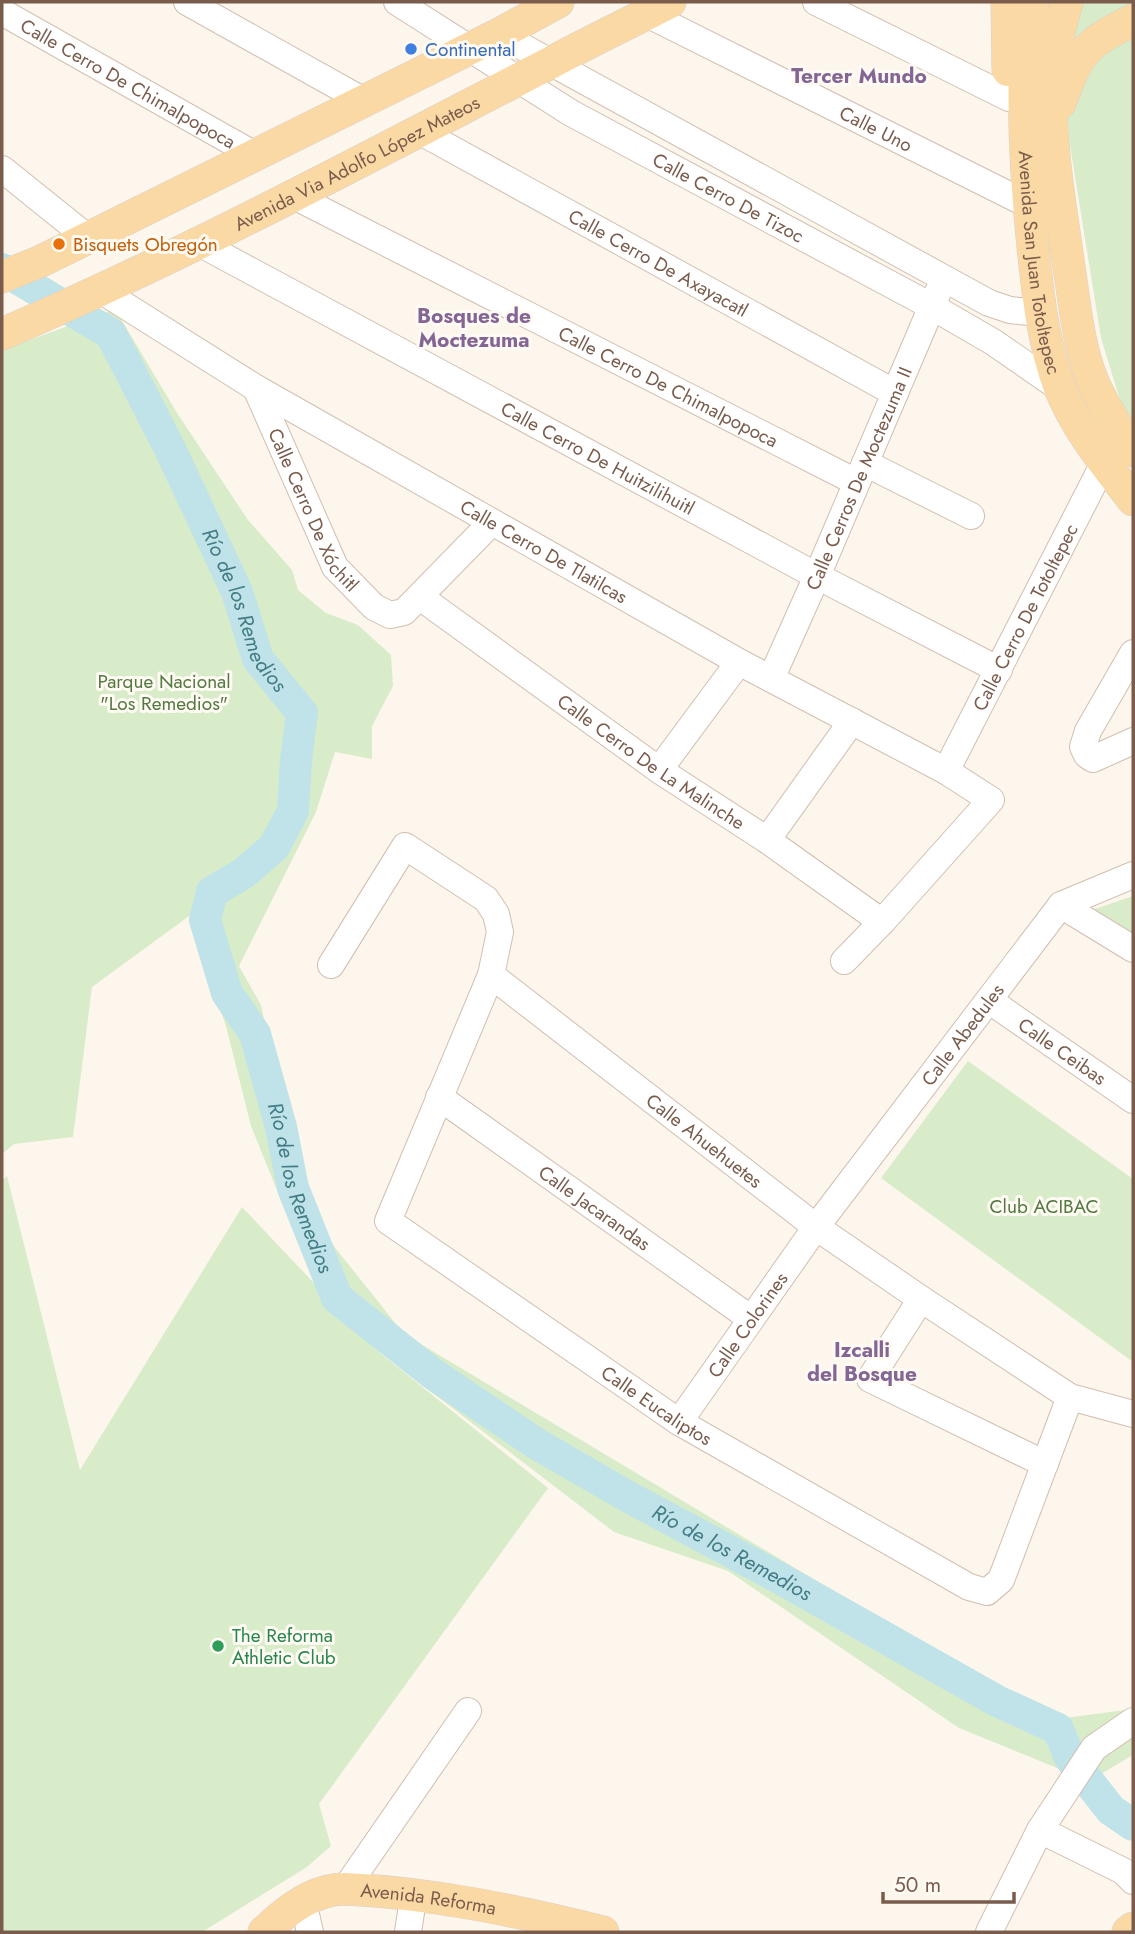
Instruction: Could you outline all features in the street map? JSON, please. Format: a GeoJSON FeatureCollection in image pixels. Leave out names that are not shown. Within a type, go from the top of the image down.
{"type":"FeatureCollection","features":[{"type":"Feature","properties":{"kind":"main road"},"geometry":{"type":"LineString","coordinates":[[2,277],[88,238],[499,34],[558,2]]}},
{"type":"Feature","properties":{"kind":"main road"},"geometry":{"type":"LineString","coordinates":[[1013,2],[1009,98],[1017,129],[1026,142]]}},
{"type":"Feature","properties":{"kind":"main road","name":"Avenida San Juan Totoltepec"},"geometry":{"type":"LineString","coordinates":[[1013,2],[1025,63],[1029,205],[1039,313],[1060,389],[1104,463],[1133,500]]}},
{"type":"Feature","properties":{"kind":"main road","name":"Avenida San Juan Totoltepec"},"geometry":{"type":"LineString","coordinates":[[1067,2],[1054,56],[1051,90],[1061,207],[1080,336],[1093,380],[1108,414],[1133,451]]}},
{"type":"Feature","properties":{"kind":"main road","name":"Avenida Via Adolfo López Mateos"},"geometry":{"type":"LineString","coordinates":[[2,334],[91,296],[200,243],[421,132],[658,8]]}},
{"type":"Feature","properties":{"kind":"main road"},"geometry":{"type":"LineString","coordinates":[[1052,124],[1071,72],[1083,52],[1099,38],[1133,20]]}},
{"type":"Feature","properties":{"kind":"main road","name":"Avenida Reforma"},"geometry":{"type":"LineString","coordinates":[[264,1932],[283,1914],[303,1901],[336,1889],[345,1889],[414,1893],[544,1917],[603,1932]]}},
{"type":"Feature","properties":{"kind":"main road"},"geometry":{"type":"LineString","coordinates":[[1128,1932],[1133,1928]]}},
{"type":"Feature","properties":{"kind":"street"},"geometry":{"type":"LineString","coordinates":[[187,2],[364,101]]}},
{"type":"Feature","properties":{"kind":"street","name":"Calle Cerro De Tizoc"},"geometry":{"type":"LineString","coordinates":[[397,2],[571,113],[931,306],[993,342],[1060,389]]}},
{"type":"Feature","properties":{"kind":"street"},"geometry":{"type":"LineString","coordinates":[[816,2],[1009,98]]}},
{"type":"Feature","properties":{"kind":"street","name":"Calle Uno"},"geometry":{"type":"LineString","coordinates":[[658,8],[1029,205]]}},
{"type":"Feature","properties":{"kind":"street","name":"Calle Cerro De Chimalpopoca"},"geometry":{"type":"LineString","coordinates":[[2,12],[255,155]]}},
{"type":"Feature","properties":{"kind":"street","name":"Calle Cerro De Tizoc"},"geometry":{"type":"LineString","coordinates":[[499,34],[989,303],[1010,310],[1039,313]]}},
{"type":"Feature","properties":{"kind":"street","name":"Calle Cerro De Axayacatl"},"geometry":{"type":"LineString","coordinates":[[421,132],[895,393]]}},
{"type":"Feature","properties":{"kind":"street"},"geometry":{"type":"LineString","coordinates":[[2,169],[88,238]]}},
{"type":"Feature","properties":{"kind":"street","name":"Calle Cerro De Chimalpopoca"},"geometry":{"type":"LineString","coordinates":[[294,195],[861,472],[971,516]]}},
{"type":"Feature","properties":{"kind":"street","name":"Calle Cerro De Huitzilihuitl"},"geometry":{"type":"LineString","coordinates":[[200,243],[817,576],[999,670]]}},
{"type":"Feature","properties":{"kind":"street","name":"Calle Cerros De Moctezuma II"},"geometry":{"type":"LineString","coordinates":[[771,678],[945,278]]}},
{"type":"Feature","properties":{"kind":"street","name":"Calle Cerro De Tlatilcas"},"geometry":{"type":"LineString","coordinates":[[91,296],[739,662],[946,771],[991,800],[882,922]]}},
{"type":"Feature","properties":{"kind":"street","name":"Calle Cerro De Xóchitl"},"geometry":{"type":"LineString","coordinates":[[256,388],[335,567],[374,607],[390,615],[404,612],[420,597]]}},
{"type":"Feature","properties":{"kind":"street","name":"Calle Cerro De Totoltepec"},"geometry":{"type":"LineString","coordinates":[[946,771],[1104,463]]}},
{"type":"Feature","properties":{"kind":"street"},"geometry":{"type":"LineString","coordinates":[[420,597],[492,522]]}},
{"type":"Feature","properties":{"kind":"street","name":"Calle Cerro De La Malinche"},"geometry":{"type":"LineString","coordinates":[[420,597],[659,770],[767,841],[882,922]]}},
{"type":"Feature","properties":{"kind":"street"},"geometry":{"type":"LineString","coordinates":[[1133,653],[1088,731],[1083,747],[1093,759],[1133,741]]}},
{"type":"Feature","properties":{"kind":"street"},"geometry":{"type":"LineString","coordinates":[[659,770],[739,662]]}},
{"type":"Feature","properties":{"kind":"street"},"geometry":{"type":"LineString","coordinates":[[767,841],[852,721]]}},
{"type":"Feature","properties":{"kind":"street","name":"Calle Eucaliptos"},"geometry":{"type":"LineString","coordinates":[[331,965],[405,846],[486,899],[496,914],[500,932],[491,975],[388,1221],[679,1422],[969,1587],[987,1592],[1001,1580],[1070,1397]]}},
{"type":"Feature","properties":{"kind":"street"},"geometry":{"type":"LineString","coordinates":[[1061,905],[1133,875]]}},
{"type":"Feature","properties":{"kind":"street"},"geometry":{"type":"LineString","coordinates":[[1061,905],[1133,949]]}},
{"type":"Feature","properties":{"kind":"street","name":"Calle Abedules"},"geometry":{"type":"LineString","coordinates":[[816,1227],[1061,905]]}},
{"type":"Feature","properties":{"kind":"street"},"geometry":{"type":"LineString","coordinates":[[844,961],[882,922]]}},
{"type":"Feature","properties":{"kind":"street","name":"Calle Ahuehuetes"},"geometry":{"type":"LineString","coordinates":[[491,975],[816,1227],[921,1299],[1070,1397],[1133,1414]]}},
{"type":"Feature","properties":{"kind":"street","name":"Calle Ceibas"},"geometry":{"type":"LineString","coordinates":[[990,1001],[1133,1100]]}},
{"type":"Feature","properties":{"kind":"street","name":"Calle Jacarandas"},"geometry":{"type":"LineString","coordinates":[[439,1097],[750,1318]]}},
{"type":"Feature","properties":{"kind":"street","name":"Calle Colorines"},"geometry":{"type":"LineString","coordinates":[[679,1422],[816,1227]]}},
{"type":"Feature","properties":{"kind":"street"},"geometry":{"type":"LineString","coordinates":[[921,1299],[870,1379],[1045,1464]]}},
{"type":"Feature","properties":{"kind":"street"},"geometry":{"type":"LineString","coordinates":[[345,1889],[468,1711]]}},
{"type":"Feature","properties":{"kind":"street"},"geometry":{"type":"LineString","coordinates":[[989,1932],[1040,1830],[1085,1760],[1133,1721]]}},
{"type":"Feature","properties":{"kind":"street"},"geometry":{"type":"LineString","coordinates":[[1040,1830],[1123,1871],[1133,1881]]}},
{"type":"Feature","properties":{"kind":"street"},"geometry":{"type":"LineString","coordinates":[[408,1932],[414,1893]]}},
{"type":"Feature","properties":{"kind":"street"},"geometry":{"type":"LineString","coordinates":[[303,1901],[310,1932]]}},
{"type":"Feature","properties":{"kind":"green space"},"geometry":{"type":"Polygon","coordinates":[[[1075,2],[1133,2],[1133,425],[1124,413],[1101,338],[1069,139],[1064,48],[1075,2]]]}},
{"type":"Feature","properties":{"kind":"green space","name":"Parque Nacional \"Los Remedios\""},"geometry":{"type":"Polygon","coordinates":[[[115,309],[177,413],[248,520],[292,570],[298,590],[326,613],[358,625],[391,655],[393,686],[372,726],[372,759],[335,752],[316,812],[239,966],[261,1005],[275,1074],[321,1230],[404,1334],[937,1653],[1065,1718],[1133,1709],[1133,1755],[1089,1781],[959,1728],[728,1571],[614,1532],[434,1394],[325,1291],[285,1210],[251,1126],[226,1026],[206,969],[207,903],[92,987],[73,1137],[14,1144],[2,1154],[2,350],[115,309]]]}},
{"type":"Feature","properties":{"kind":"green space"},"geometry":{"type":"Polygon","coordinates":[[[1133,896],[1133,936],[1089,911],[1133,896]]]}},
{"type":"Feature","properties":{"kind":"green space","name":"Club ACIBAC"},"geometry":{"type":"Polygon","coordinates":[[[968,1061],[1133,1179],[1133,1362],[881,1178],[968,1061]]]}},
{"type":"Feature","properties":{"kind":"green space","name":"The Reforma Athletic Club"},"geometry":{"type":"Polygon","coordinates":[[[7,1176],[80,1470],[242,1207],[380,1353],[548,1488],[319,1804],[331,1846],[307,1867],[202,1932],[2,1932],[2,1180],[7,1176]]]}},
{"type":"Feature","properties":{"kind":"waterway","name":"Río de los Remedios"},"geometry":{"type":"LineString","coordinates":[[2,269],[111,334],[170,449],[237,592],[258,659],[302,713],[293,811],[274,847],[244,873],[212,892],[205,920],[227,993],[255,1034],[281,1127],[293,1188],[337,1298],[433,1374],[537,1444],[997,1701],[1058,1729],[1070,1758],[1111,1810],[1133,1825]]}},
{"type":"Feature","properties":{"kind":"place","name":"Continental"},"geometry":{"type":"Point","coordinates":[411,49]}},
{"type":"Feature","properties":{"kind":"place","name":"Bisquets Obregón"},"geometry":{"type":"Point","coordinates":[59,244]}},
{"type":"Feature","properties":{"kind":"place","name":"The Reforma Athletic Club"},"geometry":{"type":"Point","coordinates":[218,1646]}},
{"type":"Feature","properties":{"kind":"district","name":"Tercer Mundo"},"geometry":{"type":"Point","coordinates":[859,76]}},
{"type":"Feature","properties":{"kind":"district","name":"Bosques de Moctezuma"},"geometry":{"type":"Point","coordinates":[474,328]}},
{"type":"Feature","properties":{"kind":"district","name":"Izcalli del Bosque"},"geometry":{"type":"Point","coordinates":[862,1362]}}]}
